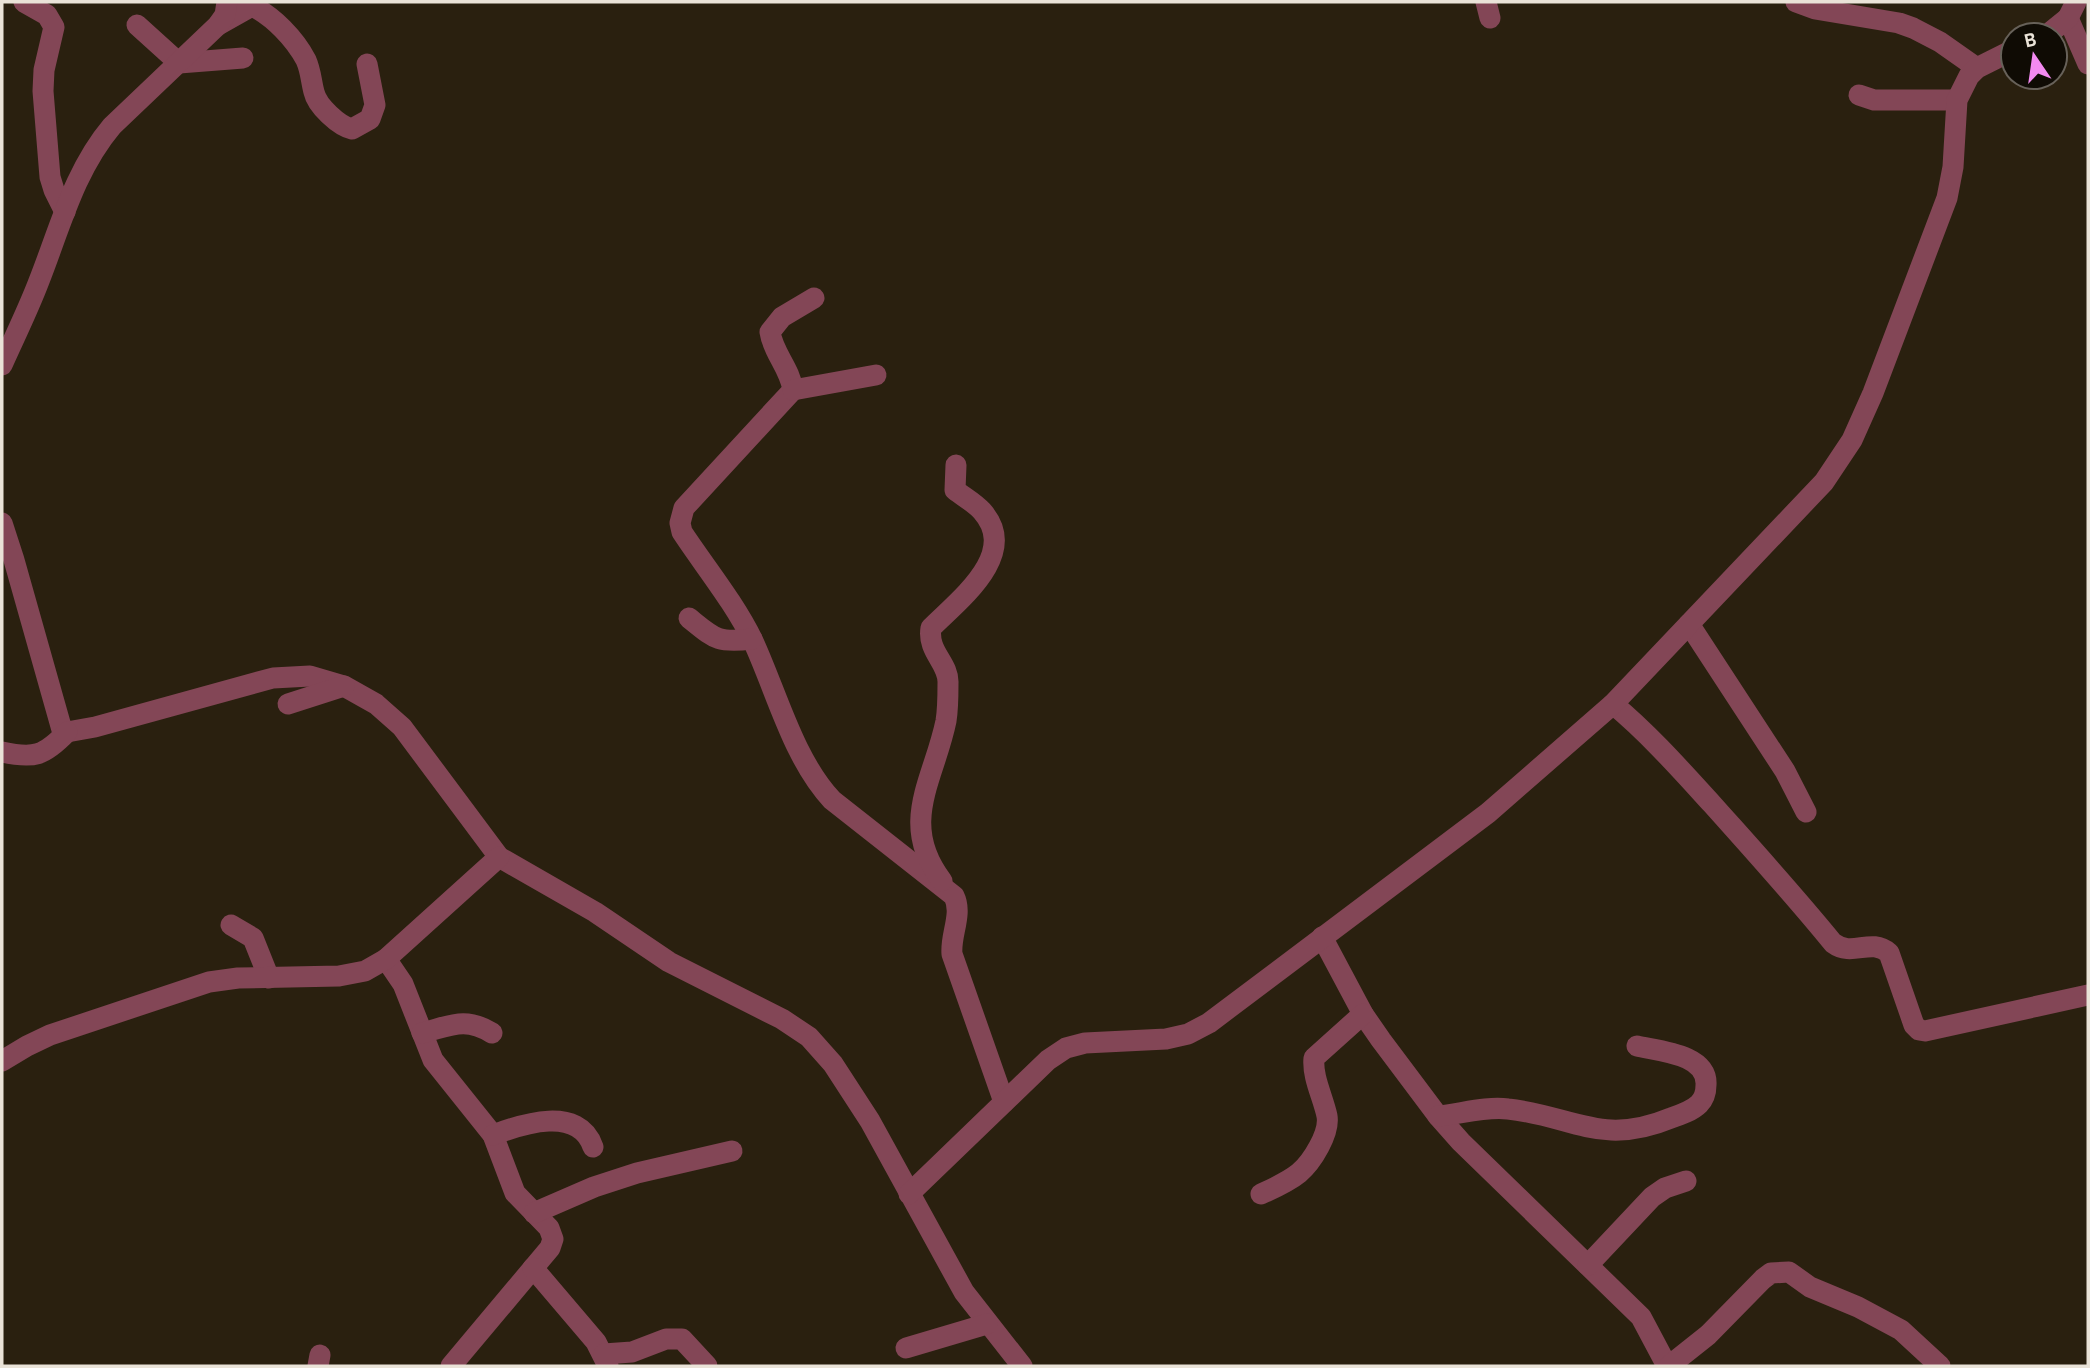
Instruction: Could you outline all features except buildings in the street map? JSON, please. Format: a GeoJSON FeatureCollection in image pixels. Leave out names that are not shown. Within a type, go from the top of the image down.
{"type":"FeatureCollection","features":[{"type":"Feature","properties":{"kind":"street"},"geometry":{"type":"LineString","coordinates":[[24,2],[47,15],[54,27],[44,70],[43,91],[50,177],[65,212]]}},
{"type":"Feature","properties":{"kind":"street"},"geometry":{"type":"LineString","coordinates":[[2,365],[38,284],[80,176],[98,143],[218,25],[225,15],[227,2]]}},
{"type":"Feature","properties":{"kind":"street"},"geometry":{"type":"LineString","coordinates":[[1801,3],[1815,9],[1899,23],[1913,28],[1940,42],[1977,68]]}},
{"type":"Feature","properties":{"kind":"street"},"geometry":{"type":"LineString","coordinates":[[218,25],[252,6],[265,12],[296,45],[311,72],[314,95],[344,127],[352,129],[370,119],[375,105],[367,64]]}},
{"type":"Feature","properties":{"kind":"street"},"geometry":{"type":"LineString","coordinates":[[2072,10],[2088,64]]}},
{"type":"Feature","properties":{"kind":"street"},"geometry":{"type":"LineString","coordinates":[[137,25],[179,63],[243,58]]}},
{"type":"Feature","properties":{"kind":"street"},"geometry":{"type":"LineString","coordinates":[[909,1194],[1048,1060],[1066,1048],[1085,1043],[1166,1040],[1188,1034],[1209,1023],[1488,813],[1612,704],[1689,624],[1824,482],[1852,440],[1873,393],[1947,198],[1953,167],[1957,100],[1969,76],[1977,68],[1999,57]]}},
{"type":"Feature","properties":{"kind":"street"},"geometry":{"type":"LineString","coordinates":[[1859,95],[1874,100],[1957,100]]}},
{"type":"Feature","properties":{"kind":"street"},"geometry":{"type":"LineString","coordinates":[[793,390],[791,377],[772,345],[770,331],[782,317],[814,298]]}},
{"type":"Feature","properties":{"kind":"street"},"geometry":{"type":"LineString","coordinates":[[876,375],[793,390],[684,508],[681,516],[682,531],[752,639],[805,763],[817,784],[832,800],[954,896]]}},
{"type":"Feature","properties":{"kind":"street"},"geometry":{"type":"LineString","coordinates":[[956,465],[956,490],[982,511],[993,529],[994,554],[985,572],[931,628],[929,640],[948,678],[946,721],[927,783],[922,807],[921,837],[929,864],[958,903],[951,943],[952,954],[1004,1101]]}},
{"type":"Feature","properties":{"kind":"street"},"geometry":{"type":"LineString","coordinates":[[2,523],[56,717],[62,730],[67,732],[95,727],[273,678],[310,676],[344,685],[376,704],[402,727],[499,856],[595,912],[669,962],[782,1019],[809,1037],[833,1064],[870,1121],[959,1284],[987,1324],[1022,1366]]}},
{"type":"Feature","properties":{"kind":"street"},"geometry":{"type":"LineString","coordinates":[[689,618],[714,639],[752,639]]}},
{"type":"Feature","properties":{"kind":"street"},"geometry":{"type":"LineString","coordinates":[[1689,624],[1785,771],[1806,813]]}},
{"type":"Feature","properties":{"kind":"street"},"geometry":{"type":"LineString","coordinates":[[288,704],[344,685]]}},
{"type":"Feature","properties":{"kind":"street"},"geometry":{"type":"LineString","coordinates":[[1612,704],[1641,727],[1755,851],[1833,943],[1842,949],[1875,946],[1889,953],[1914,1024],[1919,1030],[1925,1031],[2088,995]]}},
{"type":"Feature","properties":{"kind":"street"},"geometry":{"type":"LineString","coordinates":[[2,752],[23,757],[39,754],[50,750],[67,732]]}},
{"type":"Feature","properties":{"kind":"street"},"geometry":{"type":"LineString","coordinates":[[2,1062],[50,1035],[209,982],[238,978],[339,976],[365,971],[386,959],[499,856]]}},
{"type":"Feature","properties":{"kind":"street"},"geometry":{"type":"LineString","coordinates":[[231,925],[253,937],[270,978]]}},
{"type":"Feature","properties":{"kind":"street"},"geometry":{"type":"LineString","coordinates":[[1322,937],[1363,1014],[1438,1116],[1461,1142],[1641,1317],[1668,1366],[1709,1335],[1763,1279],[1771,1273],[1779,1272],[1789,1272],[1810,1287],[1858,1307],[1901,1330],[1940,1366]]}},
{"type":"Feature","properties":{"kind":"street"},"geometry":{"type":"LineString","coordinates":[[386,959],[403,984],[433,1060],[493,1135],[515,1193],[549,1228],[553,1239],[550,1248],[451,1366]]}},
{"type":"Feature","properties":{"kind":"street"},"geometry":{"type":"LineString","coordinates":[[1261,1194],[1301,1171],[1324,1134],[1328,1126],[1327,1117],[1313,1067],[1314,1058],[1363,1014]]}},
{"type":"Feature","properties":{"kind":"street"},"geometry":{"type":"LineString","coordinates":[[422,1033],[469,1022],[492,1033]]}},
{"type":"Feature","properties":{"kind":"street"},"geometry":{"type":"LineString","coordinates":[[1438,1116],[1506,1108],[1600,1130],[1625,1132],[1651,1126],[1696,1107],[1704,1098],[1707,1086],[1701,1068],[1688,1058],[1637,1046]]}},
{"type":"Feature","properties":{"kind":"street"},"geometry":{"type":"LineString","coordinates":[[493,1135],[520,1124],[555,1121],[579,1128],[590,1137],[593,1147]]}},
{"type":"Feature","properties":{"kind":"street"},"geometry":{"type":"LineString","coordinates":[[534,1213],[594,1186],[732,1151]]}},
{"type":"Feature","properties":{"kind":"street"},"geometry":{"type":"LineString","coordinates":[[1588,1265],[1653,1197],[1665,1188],[1686,1181]]}},
{"type":"Feature","properties":{"kind":"street"},"geometry":{"type":"LineString","coordinates":[[533,1268],[596,1342],[606,1360],[666,1339],[682,1339],[707,1366]]}},
{"type":"Feature","properties":{"kind":"street"},"geometry":{"type":"LineString","coordinates":[[906,1348],[987,1324]]}}]}
